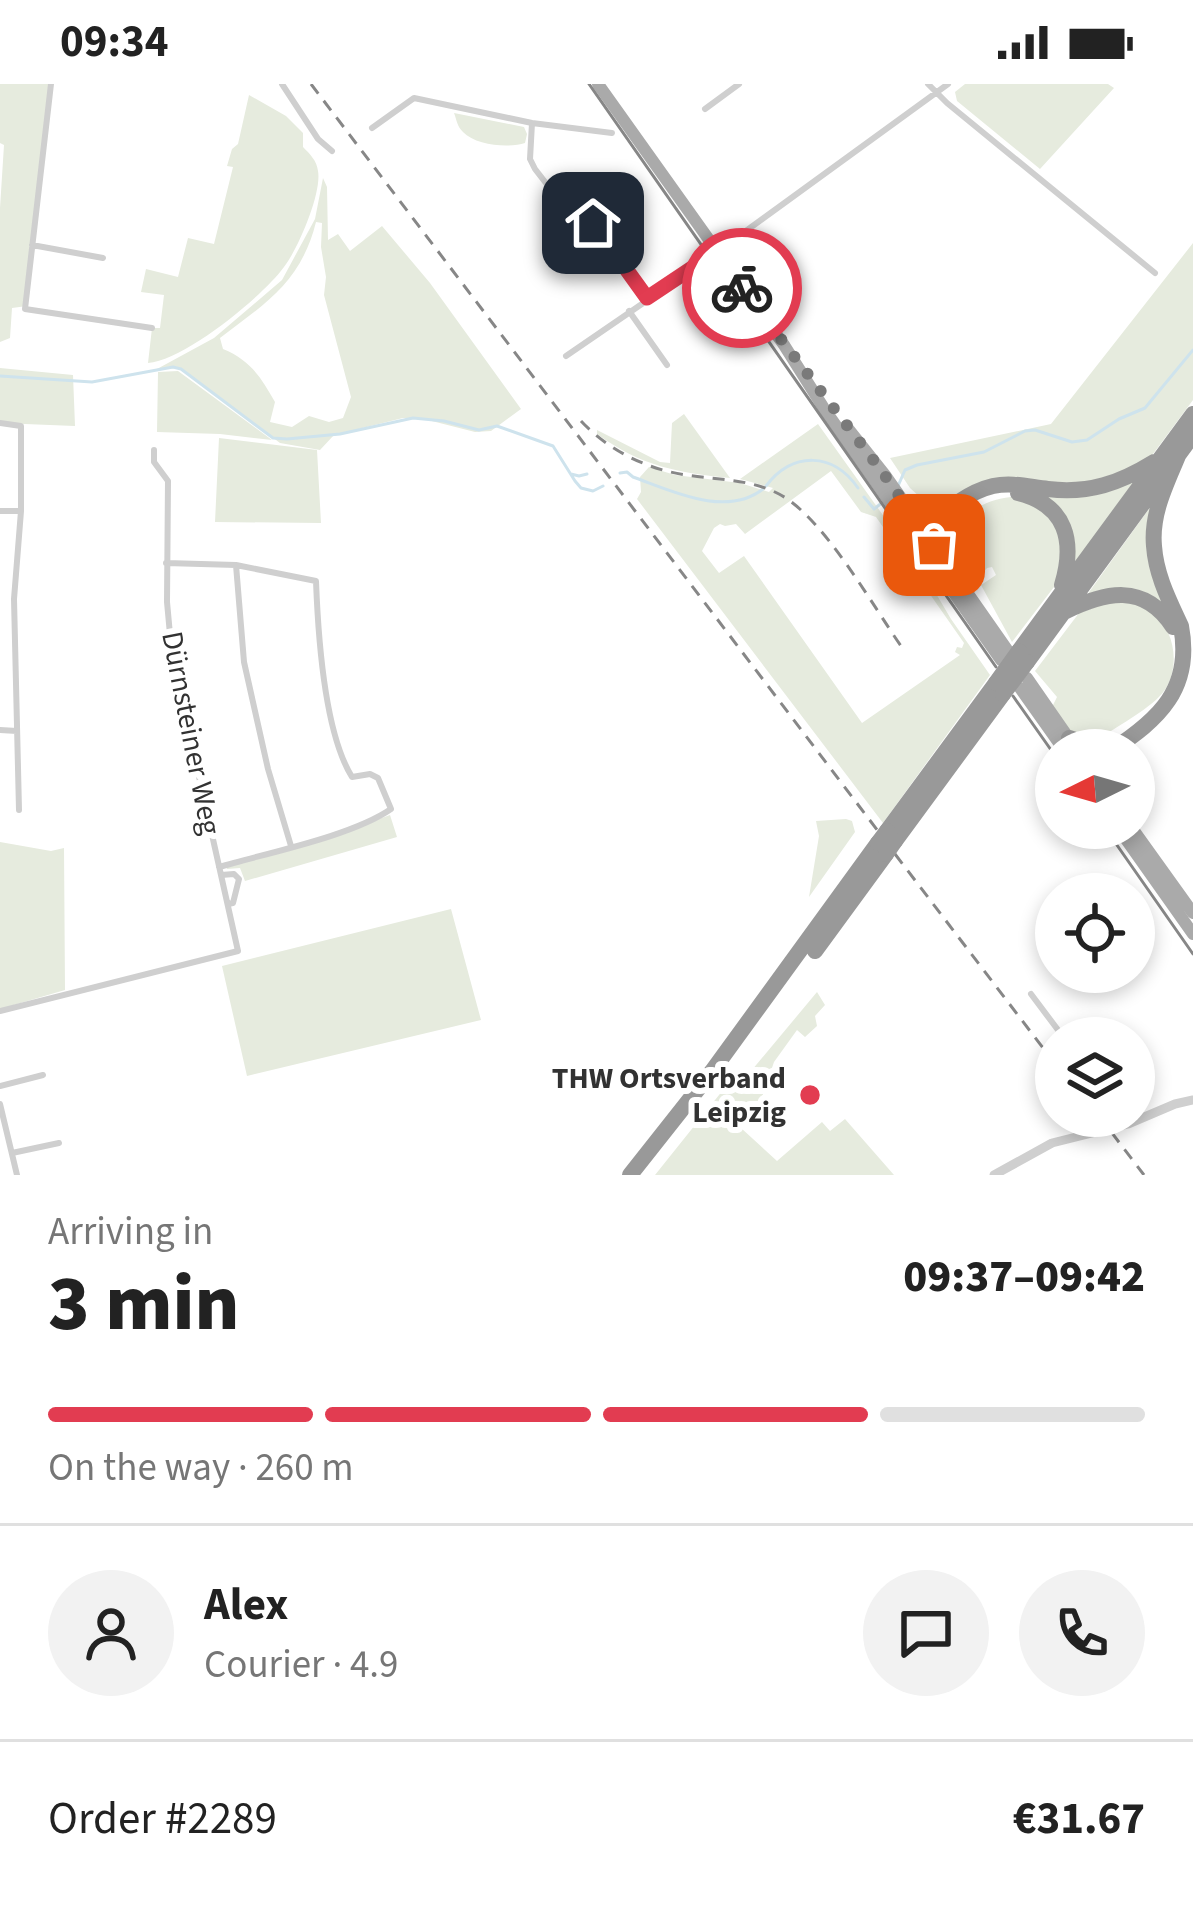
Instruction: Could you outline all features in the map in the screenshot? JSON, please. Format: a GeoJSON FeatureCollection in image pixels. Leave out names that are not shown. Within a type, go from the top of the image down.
{"type":"FeatureCollection","features":[{"type":"Feature","properties":{"kind":"highway"},"geometry":{"type":"LineString","coordinates":[[630,1175],[887,842],[1170,457],[1193,414]]}},
{"type":"Feature","properties":{"kind":"highway"},"geometry":{"type":"LineString","coordinates":[[920,535],[976,492],[1023,484],[1066,491],[1104,487],[1170,457],[1193,435]]}},
{"type":"Feature","properties":{"kind":"highway"},"geometry":{"type":"LineString","coordinates":[[1141,729],[1177,700],[1185,685],[1189,651],[1157,569],[1153,544],[1170,457]]}},
{"type":"Feature","properties":{"kind":"highway"},"geometry":{"type":"LineString","coordinates":[[894,496],[927,513],[952,512],[997,494],[1017,493],[1043,502],[1058,517],[1069,546],[1061,605]]}},
{"type":"Feature","properties":{"kind":"highway"},"geometry":{"type":"LineString","coordinates":[[946,563],[945,535],[952,512]]}},
{"type":"Feature","properties":{"kind":"highway"},"geometry":{"type":"LineString","coordinates":[[1061,605],[1129,595],[1157,608],[1174,628],[1181,653],[1179,677],[1159,707],[1133,729]]}},
{"type":"Feature","properties":{"kind":"highway"},"geometry":{"type":"LineString","coordinates":[[642,1175],[732,1062],[887,842]]}},
{"type":"Feature","properties":{"kind":"main road"},"geometry":{"type":"LineString","coordinates":[[598,84],[1057,729]]}},
{"type":"Feature","properties":{"kind":"main road"},"geometry":{"type":"LineString","coordinates":[[787,350],[878,466],[894,496]]}},
{"type":"Feature","properties":{"kind":"main road"},"geometry":{"type":"LineString","coordinates":[[920,535],[946,563],[1013,671]]}},
{"type":"Feature","properties":{"kind":"main road"},"geometry":{"type":"LineString","coordinates":[[1133,849],[1193,934]]}},
{"type":"Feature","properties":{"kind":"main road"},"geometry":{"type":"LineString","coordinates":[[1147,849],[1193,913]]}},
{"type":"Feature","properties":{"kind":"street"},"geometry":{"type":"LineString","coordinates":[[52,84],[25,309],[152,328]]}},
{"type":"Feature","properties":{"kind":"street"},"geometry":{"type":"LineString","coordinates":[[282,84],[332,152]]}},
{"type":"Feature","properties":{"kind":"street"},"geometry":{"type":"LineString","coordinates":[[705,110],[739,84]]}},
{"type":"Feature","properties":{"kind":"street"},"geometry":{"type":"LineString","coordinates":[[928,84],[1155,273]]}},
{"type":"Feature","properties":{"kind":"street"},"geometry":{"type":"LineString","coordinates":[[566,356],[948,84]]}},
{"type":"Feature","properties":{"kind":"street"},"geometry":{"type":"LineString","coordinates":[[372,128],[414,98],[532,123],[612,133]]}},
{"type":"Feature","properties":{"kind":"street"},"geometry":{"type":"LineString","coordinates":[[532,123],[530,159],[535,169],[565,208],[593,223],[647,298]]}},
{"type":"Feature","properties":{"kind":"street"},"geometry":{"type":"LineString","coordinates":[[32,245],[103,258]]}},
{"type":"Feature","properties":{"kind":"street"},"geometry":{"type":"LineString","coordinates":[[629,311],[667,365]]}},
{"type":"Feature","properties":{"kind":"street"},"geometry":{"type":"LineString","coordinates":[[0,423],[21,425],[14,599],[19,810]]}},
{"type":"Feature","properties":{"kind":"street","name":"Dürnsteiner Weg"},"geometry":{"type":"LineString","coordinates":[[0,1011],[238,951],[172,656],[166,562],[168,481],[154,462],[154,450]]}},
{"type":"Feature","properties":{"kind":"street"},"geometry":{"type":"LineString","coordinates":[[0,511],[21,511]]}},
{"type":"Feature","properties":{"kind":"street"},"geometry":{"type":"LineString","coordinates":[[166,562],[236,565],[316,580],[320,657],[346,769],[352,777],[370,774],[378,778],[391,808],[364,823],[220,871]]}},
{"type":"Feature","properties":{"kind":"street"},"geometry":{"type":"LineString","coordinates":[[236,565],[244,662],[291,846]]}},
{"type":"Feature","properties":{"kind":"street"},"geometry":{"type":"LineString","coordinates":[[0,730],[17,731]]}},
{"type":"Feature","properties":{"kind":"street","name":"Dürnsteiner Weg"},"geometry":{"type":"LineString","coordinates":[[220,871],[238,879],[233,903],[228,904]]}},
{"type":"Feature","properties":{"kind":"street"},"geometry":{"type":"LineString","coordinates":[[1031,994],[1048,1017]]}},
{"type":"Feature","properties":{"kind":"street"},"geometry":{"type":"LineString","coordinates":[[0,1086],[43,1075]]}},
{"type":"Feature","properties":{"kind":"street"},"geometry":{"type":"LineString","coordinates":[[0,1104],[17,1175]]}},
{"type":"Feature","properties":{"kind":"street"},"geometry":{"type":"LineString","coordinates":[[1155,1113],[1193,1104]]}},
{"type":"Feature","properties":{"kind":"street"},"geometry":{"type":"LineString","coordinates":[[994,1175],[1071,1137]]}},
{"type":"Feature","properties":{"kind":"street"},"geometry":{"type":"LineString","coordinates":[[12,1154],[58,1142]]}},
{"type":"Feature","properties":{"kind":"shaded area"},"geometry":{"type":"Polygon","coordinates":[[[0,84],[52,84],[27,306],[12,308],[10,338],[0,342],[4,145],[0,143],[0,84]]]}},
{"type":"Feature","properties":{"kind":"shaded area"},"geometry":{"type":"Polygon","coordinates":[[[965,84],[1108,84],[1114,88],[1040,169],[957,101],[955,92],[965,84]]]}},
{"type":"Feature","properties":{"kind":"shaded area"},"geometry":{"type":"Polygon","coordinates":[[[249,95],[286,116],[303,133],[303,147],[318,171],[308,220],[290,259],[259,294],[182,351],[148,363],[152,328],[160,328],[164,295],[141,292],[146,269],[178,277],[188,238],[214,244],[233,167],[227,166],[238,144],[249,95]]]}},
{"type":"Feature","properties":{"kind":"shaded area"},"geometry":{"type":"Polygon","coordinates":[[[454,113],[524,127],[525,143],[476,140],[461,130],[454,113]]]}},
{"type":"Feature","properties":{"kind":"shaded area"},"geometry":{"type":"Polygon","coordinates":[[[323,178],[328,240],[338,234],[350,251],[382,226],[430,283],[521,409],[491,431],[403,418],[334,435],[320,450],[280,443],[181,368],[157,369],[214,338],[282,280],[315,219],[323,178]],[[316,222],[301,261],[280,289],[220,338],[223,349],[248,364],[270,393],[275,402],[270,422],[292,427],[309,416],[329,422],[343,418],[351,397],[324,295],[322,223],[316,222]]]}},
{"type":"Feature","properties":{"kind":"shaded area"},"geometry":{"type":"Polygon","coordinates":[[[1193,243],[1193,400],[1153,454],[1102,484],[1022,481],[934,510],[910,488],[890,458],[1051,424],[1193,243]]]}},
{"type":"Feature","properties":{"kind":"shaded area"},"geometry":{"type":"Polygon","coordinates":[[[0,368],[73,375],[75,426],[0,423],[0,368]]]}},
{"type":"Feature","properties":{"kind":"shaded area"},"geometry":{"type":"Polygon","coordinates":[[[178,371],[272,440],[157,432],[158,372],[178,371]]]}},
{"type":"Feature","properties":{"kind":"shaded area"},"geometry":{"type":"Polygon","coordinates":[[[684,414],[730,478],[660,466],[597,434],[597,430],[670,463],[672,423],[684,414]]]}},
{"type":"Feature","properties":{"kind":"shaded area"},"geometry":{"type":"Polygon","coordinates":[[[818,424],[990,675],[883,823],[637,499],[640,477],[649,467],[769,492],[773,488],[740,479],[818,424]],[[831,471],[745,534],[736,524],[720,524],[702,551],[719,573],[744,556],[862,723],[960,655],[955,652],[964,643],[876,517],[861,512],[831,471]]]}},
{"type":"Feature","properties":{"kind":"shaded area"},"geometry":{"type":"Polygon","coordinates":[[[219,438],[317,450],[321,523],[215,522],[219,438]]]}},
{"type":"Feature","properties":{"kind":"shaded area"},"geometry":{"type":"Polygon","coordinates":[[[1140,473],[1073,566],[1074,548],[1036,492],[1140,473]]]}},
{"type":"Feature","properties":{"kind":"shaded area"},"geometry":{"type":"Polygon","coordinates":[[[1011,497],[1037,504],[1059,529],[1063,568],[1012,642],[981,585],[996,575],[992,567],[978,579],[958,550],[961,547],[952,531],[978,508],[1011,497]]]}},
{"type":"Feature","properties":{"kind":"shaded area"},"geometry":{"type":"Polygon","coordinates":[[[1151,506],[1170,612],[1154,600],[1087,595],[1151,506]]]}},
{"type":"Feature","properties":{"kind":"shaded area"},"geometry":{"type":"Polygon","coordinates":[[[1115,600],[1134,604],[1160,619],[1170,638],[1173,671],[1164,691],[1115,729],[1069,729],[1052,707],[1057,697],[1035,671],[1079,613],[1115,600]]]}},
{"type":"Feature","properties":{"kind":"shaded area"},"geometry":{"type":"Polygon","coordinates":[[[390,815],[397,837],[245,881],[240,868],[226,866],[321,840],[390,815]]]}},
{"type":"Feature","properties":{"kind":"shaded area"},"geometry":{"type":"Polygon","coordinates":[[[816,821],[852,821],[855,832],[809,897],[819,836],[816,821]]]}},
{"type":"Feature","properties":{"kind":"shaded area"},"geometry":{"type":"Polygon","coordinates":[[[0,842],[51,851],[64,848],[65,990],[0,1009],[0,842]]]}},
{"type":"Feature","properties":{"kind":"shaded area"},"geometry":{"type":"Polygon","coordinates":[[[451,909],[481,1020],[247,1076],[222,966],[451,909]]]}},
{"type":"Feature","properties":{"kind":"shaded area"},"geometry":{"type":"Polygon","coordinates":[[[817,992],[825,1005],[815,1016],[817,1026],[805,1037],[797,1030],[774,1062],[760,1103],[741,1128],[777,1161],[822,1122],[830,1131],[845,1119],[894,1175],[655,1175],[735,1075],[737,1088],[817,992]]]}},
{"type":"Feature","properties":{"kind":"waterway"},"geometry":{"type":"LineString","coordinates":[[898,486],[905,470],[984,452],[1025,431],[1072,442],[1087,440],[1145,408],[1193,350]]}},
{"type":"Feature","properties":{"kind":"waterway"},"geometry":{"type":"LineString","coordinates":[[0,376],[92,382],[173,367],[273,438],[340,434],[413,418],[479,430],[497,426],[553,446],[581,488],[593,491],[603,486]]}},
{"type":"Feature","properties":{"kind":"waterway"},"geometry":{"type":"LineString","coordinates":[[766,486],[788,466],[813,460],[837,468],[858,488]]}},
{"type":"Feature","properties":{"kind":"waterway"},"geometry":{"type":"LineString","coordinates":[[620,473],[716,502],[748,497],[763,489]]}},
{"type":"Feature","properties":{"kind":"waterway"},"geometry":{"type":"LineString","coordinates":[[571,474],[587,474]]}},
{"type":"Feature","properties":{"kind":"waterway"},"geometry":{"type":"LineString","coordinates":[[864,497],[874,509],[883,502]]}},
{"type":"Feature","properties":{"kind":"tram line"},"geometry":{"type":"LineString","coordinates":[[589,84],[996,667]]}},
{"type":"Feature","properties":{"kind":"tram line"},"geometry":{"type":"LineString","coordinates":[[1013,696],[1036,729]]}},
{"type":"Feature","properties":{"kind":"tram line"},"geometry":{"type":"LineString","coordinates":[[1120,849],[1193,954]]}},
{"type":"Feature","properties":{"kind":"railway"},"geometry":{"type":"LineString","coordinates":[[311,84],[878,831]]}},
{"type":"Feature","properties":{"kind":"railway"},"geometry":{"type":"LineString","coordinates":[[581,421],[616,450],[643,463],[757,485],[796,505],[845,562],[901,646]]}},
{"type":"Feature","properties":{"kind":"railway"},"geometry":{"type":"LineString","coordinates":[[895,854],[1035,1037]]}},
{"type":"Feature","properties":{"kind":"railway"},"geometry":{"type":"LineString","coordinates":[[1115,1137],[1144,1175]]}},
{"type":"Feature","properties":{"kind":"way so far"},"geometry":{"type":"LineString","coordinates":[[742,288],[934,545]]}},
{"type":"Feature","properties":{"kind":"place","name":"THW Ortsverband Leipzig"},"geometry":{"type":"Point","coordinates":[810,1095]}},
{"type":"Feature","properties":{"kind":"route"},"geometry":{"type":"LineString","coordinates":[[593,223],[647,298],[716,252],[742,288]]}}]}
